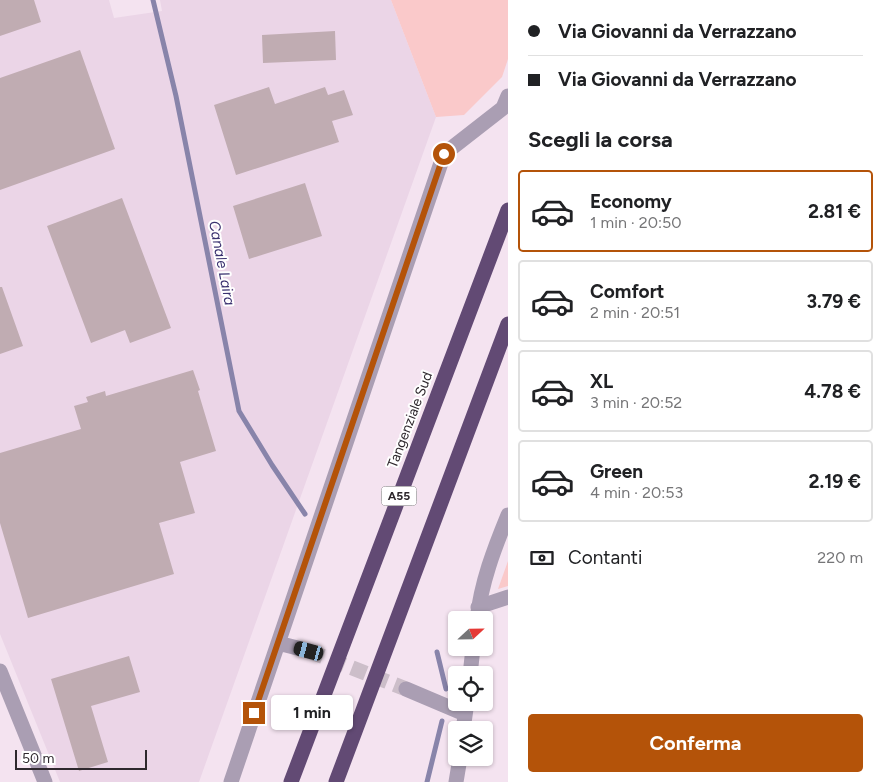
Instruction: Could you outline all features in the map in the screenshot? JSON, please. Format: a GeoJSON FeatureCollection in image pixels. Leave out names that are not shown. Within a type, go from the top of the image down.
{"type":"FeatureCollection","features":[{"type":"Feature","properties":{"kind":"highway","name":"Tangenziale Sud"},"geometry":{"type":"LineString","coordinates":[[291,782],[508,210]]}},
{"type":"Feature","properties":{"kind":"highway"},"geometry":{"type":"LineString","coordinates":[[336,782],[508,324]]}},
{"type":"Feature","properties":{"kind":"street"},"geometry":{"type":"LineString","coordinates":[[231,782],[444,154],[503,108],[508,96]]}},
{"type":"Feature","properties":{"kind":"street"},"geometry":{"type":"LineString","coordinates":[[479,611],[490,558],[508,514]]}},
{"type":"Feature","properties":{"kind":"street"},"geometry":{"type":"LineString","coordinates":[[483,611],[508,597]]}},
{"type":"Feature","properties":{"kind":"street"},"geometry":{"type":"LineString","coordinates":[[278,643],[309,651]]}},
{"type":"Feature","properties":{"kind":"street"},"geometry":{"type":"LineString","coordinates":[[0,670],[45,782]]}},
{"type":"Feature","properties":{"kind":"street"},"geometry":{"type":"LineString","coordinates":[[406,689],[448,702]]}},
{"type":"Feature","properties":{"kind":"street"},"geometry":{"type":"LineString","coordinates":[[456,782],[459,766]]}},
{"type":"Feature","properties":{"kind":"shaded area"},"geometry":{"type":"Polygon","coordinates":[[[0,0],[109,0],[114,18],[162,11],[160,0],[391,0],[436,117],[199,782],[60,782],[0,634],[0,0]]]}},
{"type":"Feature","properties":{"kind":"shaded area"},"geometry":{"type":"Polygon","coordinates":[[[391,0],[508,0],[508,59],[502,77],[464,115],[436,117],[391,0]]]}},
{"type":"Feature","properties":{"kind":"shaded area"},"geometry":{"type":"Polygon","coordinates":[[[508,561],[508,586],[498,589],[508,561]]]}},
{"type":"Feature","properties":{"kind":"building"},"geometry":{"type":"Polygon","coordinates":[[[0,0],[34,0],[41,22],[0,36],[0,0]]]}},
{"type":"Feature","properties":{"kind":"building"},"geometry":{"type":"Polygon","coordinates":[[[335,31],[336,60],[263,63],[262,35],[335,31]]]}},
{"type":"Feature","properties":{"kind":"building"},"geometry":{"type":"Polygon","coordinates":[[[80,50],[115,149],[0,190],[0,78],[80,50]]]}},
{"type":"Feature","properties":{"kind":"building"},"geometry":{"type":"Polygon","coordinates":[[[269,87],[275,104],[325,87],[328,95],[344,90],[353,115],[332,121],[339,142],[236,175],[214,105],[269,87]]]}},
{"type":"Feature","properties":{"kind":"building"},"geometry":{"type":"Polygon","coordinates":[[[305,183],[322,236],[249,259],[233,206],[305,183]]]}},
{"type":"Feature","properties":{"kind":"building"},"geometry":{"type":"Polygon","coordinates":[[[122,198],[171,328],[130,343],[125,330],[91,343],[47,226],[122,198]]]}},
{"type":"Feature","properties":{"kind":"building"},"geometry":{"type":"Polygon","coordinates":[[[0,287],[2,287],[23,346],[0,354],[0,287]]]}},
{"type":"Feature","properties":{"kind":"building"},"geometry":{"type":"Polygon","coordinates":[[[193,370],[216,451],[180,462],[195,513],[159,523],[174,574],[28,618],[0,523],[0,453],[81,429],[74,406],[88,402],[86,397],[105,391],[106,396],[193,370]]]}},
{"type":"Feature","properties":{"kind":"building"},"geometry":{"type":"Polygon","coordinates":[[[129,656],[140,692],[91,706],[108,762],[79,771],[51,679],[129,656]]]}},
{"type":"Feature","properties":{"kind":"waterway","name":"Canale Laira"},"geometry":{"type":"LineString","coordinates":[[153,0],[176,96],[239,411],[305,514]]}},
{"type":"Feature","properties":{"kind":"waterway","name":"Canale Laira"},"geometry":{"type":"LineString","coordinates":[[437,652],[446,689]]}},
{"type":"Feature","properties":{"kind":"waterway","name":"Canale Laira"},"geometry":{"type":"LineString","coordinates":[[427,782],[442,721]]}},
{"type":"Feature","properties":{"kind":"tunnel"},"geometry":{"type":"LineString","coordinates":[[309,651],[406,689]]}},
{"type":"Feature","properties":{"kind":"route"},"geometry":{"type":"LineString","coordinates":[[254,713],[444,154]]}}]}
